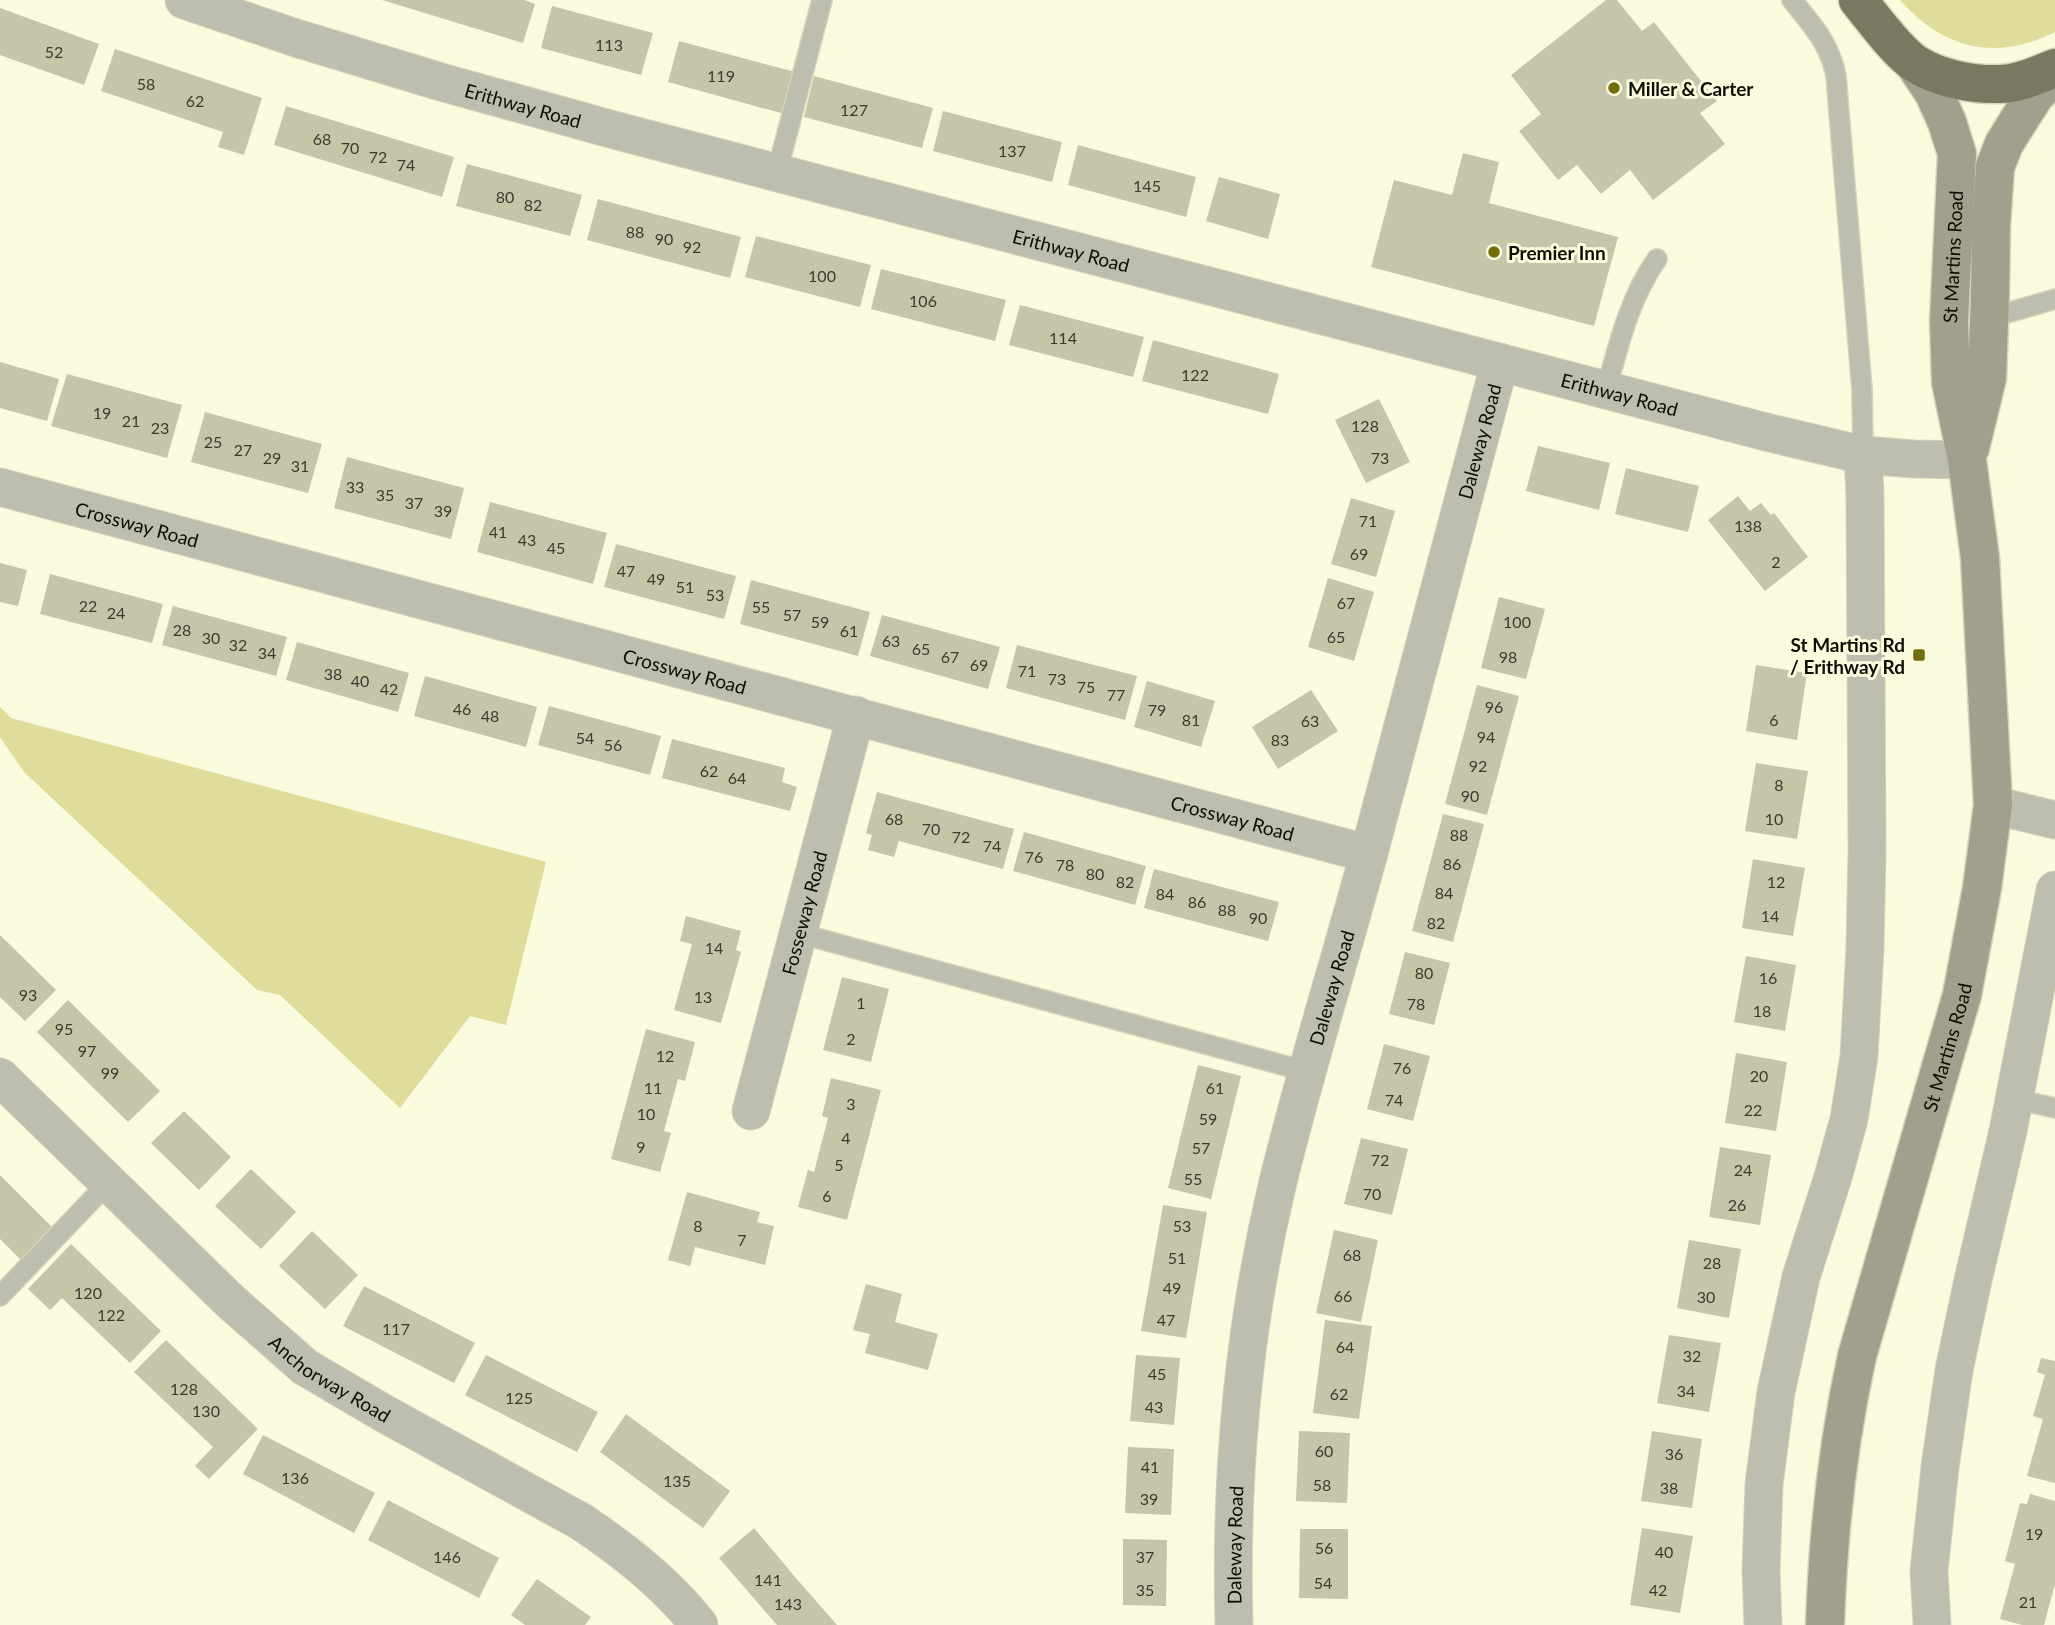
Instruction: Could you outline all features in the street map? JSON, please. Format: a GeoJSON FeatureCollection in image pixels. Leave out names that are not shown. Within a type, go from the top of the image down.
{"type":"FeatureCollection","features":[{"type":"Feature","properties":{"kind":"highway"},"geometry":{"type":"LineString","coordinates":[[1858,0],[1914,63],[1941,75],[1968,82],[2000,85],[2055,68]]}},
{"type":"Feature","properties":{"kind":"main road","name":"St Martins Road"},"geometry":{"type":"LineString","coordinates":[[1825,1625],[1832,1498],[1845,1409],[1857,1356],[1962,995],[1978,915],[1993,805],[1980,558],[1967,460],[1951,382],[1949,321],[1957,154],[1934,93],[1914,63]]}},
{"type":"Feature","properties":{"kind":"main road","name":"St Martins Road"},"geometry":{"type":"LineString","coordinates":[[1967,460],[1987,378],[1991,226],[1996,167],[2004,144],[2017,123],[2035,95],[2055,75]]}},
{"type":"Feature","properties":{"kind":"street","name":"Erithway Road"},"geometry":{"type":"LineString","coordinates":[[184,0],[441,82],[1766,432],[1863,455],[1967,460]]}},
{"type":"Feature","properties":{"kind":"street","name":"Daleway Road"},"geometry":{"type":"LineString","coordinates":[[1234,1625],[1236,1459],[1256,1294],[1276,1188],[1500,362]]}},
{"type":"Feature","properties":{"kind":"street"},"geometry":{"type":"LineString","coordinates":[[1763,1625],[1761,1571],[1765,1484],[1776,1392],[1801,1277],[1849,1119],[1859,1056],[1865,948],[1867,827],[1863,455]]}},
{"type":"Feature","properties":{"kind":"street","name":"Crossway Road"},"geometry":{"type":"LineString","coordinates":[[0,487],[1368,854]]}},
{"type":"Feature","properties":{"kind":"street","name":"Fosseway Road"},"geometry":{"type":"LineString","coordinates":[[751,1111],[856,715]]}},
{"type":"Feature","properties":{"kind":"street"},"geometry":{"type":"LineString","coordinates":[[1993,805],[2055,820]]}},
{"type":"Feature","properties":{"kind":"street"},"geometry":{"type":"LineString","coordinates":[[1932,1625],[1929,1571],[1954,1370],[2015,1099],[2055,890]]}},
{"type":"Feature","properties":{"kind":"street","name":"Anchorway Road"},"geometry":{"type":"LineString","coordinates":[[0,1077],[230,1301],[305,1367],[580,1521],[609,1540],[662,1583],[699,1625]]}},
{"type":"Feature","properties":{"kind":"lane"},"geometry":{"type":"LineString","coordinates":[[777,172],[822,0]]}},
{"type":"Feature","properties":{"kind":"lane"},"geometry":{"type":"LineString","coordinates":[[1792,0],[1822,37],[1830,51],[1836,76],[1861,390],[1863,455]]}},
{"type":"Feature","properties":{"kind":"lane"},"geometry":{"type":"LineString","coordinates":[[1606,390],[1628,315],[1645,276],[1657,259]]}},
{"type":"Feature","properties":{"kind":"lane"},"geometry":{"type":"LineString","coordinates":[[1990,318],[2055,299]]}},
{"type":"Feature","properties":{"kind":"lane"},"geometry":{"type":"LineString","coordinates":[[798,933],[1308,1072]]}},
{"type":"Feature","properties":{"kind":"lane"},"geometry":{"type":"LineString","coordinates":[[2015,1099],[2055,1108]]}},
{"type":"Feature","properties":{"kind":"lane"},"geometry":{"type":"LineString","coordinates":[[0,1296],[108,1183]]}},
{"type":"Feature","properties":{"kind":"shaded area"},"geometry":{"type":"Polygon","coordinates":[[[1900,0],[2055,0],[2055,32],[2012,47],[1972,46],[1952,40],[1934,30],[1900,0]]]}},
{"type":"Feature","properties":{"kind":"shaded area"},"geometry":{"type":"Polygon","coordinates":[[[0,707],[11,718],[546,862],[506,1025],[470,1016],[400,1108],[280,995],[257,990],[24,772],[0,737],[0,707]]]}},
{"type":"Feature","properties":{"kind":"building"},"geometry":{"type":"Polygon","coordinates":[[[382,0],[524,0],[535,4],[523,43],[382,0]]]}},
{"type":"Feature","properties":{"kind":"building","name":"Miller & Carter"},"geometry":{"type":"Polygon","coordinates":[[[1606,0],[1617,0],[1642,31],[1654,22],[1717,101],[1700,113],[1725,144],[1653,200],[1630,170],[1601,194],[1577,165],[1558,180],[1519,131],[1541,114],[1511,75],[1606,0]]]}},
{"type":"Feature","properties":{"kind":"building"},"geometry":{"type":"Polygon","coordinates":[[[552,6],[653,33],[641,75],[541,48],[552,6]]]}},
{"type":"Feature","properties":{"kind":"building"},"geometry":{"type":"Polygon","coordinates":[[[0,8],[99,44],[84,85],[0,55],[0,8]]]}},
{"type":"Feature","properties":{"kind":"building"},"geometry":{"type":"Polygon","coordinates":[[[679,41],[799,73],[788,115],[668,82],[679,41]]]}},
{"type":"Feature","properties":{"kind":"building"},"geometry":{"type":"Polygon","coordinates":[[[115,49],[262,98],[244,155],[218,147],[223,132],[101,91],[115,49]]]}},
{"type":"Feature","properties":{"kind":"building"},"geometry":{"type":"Polygon","coordinates":[[[814,76],[933,108],[922,148],[804,117],[814,76]]]}},
{"type":"Feature","properties":{"kind":"building"},"geometry":{"type":"Polygon","coordinates":[[[286,106],[454,157],[442,197],[274,145],[286,106]]]}},
{"type":"Feature","properties":{"kind":"building"},"geometry":{"type":"Polygon","coordinates":[[[943,111],[1062,142],[1052,182],[933,151],[943,111]]]}},
{"type":"Feature","properties":{"kind":"building"},"geometry":{"type":"Polygon","coordinates":[[[1078,145],[1196,177],[1186,217],[1068,185],[1078,145]]]}},
{"type":"Feature","properties":{"kind":"building","name":"Premier Inn"},"geometry":{"type":"Polygon","coordinates":[[[1463,153],[1499,162],[1489,203],[1618,237],[1594,326],[1371,267],[1394,180],[1452,195],[1463,153]]]}},
{"type":"Feature","properties":{"kind":"building"},"geometry":{"type":"Polygon","coordinates":[[[467,164],[582,195],[570,236],[456,206],[467,164]]]}},
{"type":"Feature","properties":{"kind":"building"},"geometry":{"type":"Polygon","coordinates":[[[1219,177],[1280,194],[1268,239],[1206,221],[1219,177]]]}},
{"type":"Feature","properties":{"kind":"building"},"geometry":{"type":"Polygon","coordinates":[[[598,199],[741,237],[730,278],[587,240],[598,199]]]}},
{"type":"Feature","properties":{"kind":"building"},"geometry":{"type":"Polygon","coordinates":[[[756,236],[871,265],[860,307],[745,277],[756,236]]]}},
{"type":"Feature","properties":{"kind":"building"},"geometry":{"type":"Polygon","coordinates":[[[881,269],[1006,300],[995,341],[871,309],[881,269]]]}},
{"type":"Feature","properties":{"kind":"building"},"geometry":{"type":"Polygon","coordinates":[[[1020,305],[1144,337],[1133,377],[1009,345],[1020,305]]]}},
{"type":"Feature","properties":{"kind":"building"},"geometry":{"type":"Polygon","coordinates":[[[1153,340],[1279,374],[1268,414],[1142,381],[1153,340]]]}},
{"type":"Feature","properties":{"kind":"building"},"geometry":{"type":"Polygon","coordinates":[[[0,362],[59,379],[47,421],[0,408],[0,362]]]}},
{"type":"Feature","properties":{"kind":"building"},"geometry":{"type":"Polygon","coordinates":[[[67,374],[182,405],[167,458],[51,426],[67,374]]]}},
{"type":"Feature","properties":{"kind":"building"},"geometry":{"type":"Polygon","coordinates":[[[1379,399],[1410,462],[1366,483],[1335,420],[1379,399]]]}},
{"type":"Feature","properties":{"kind":"building"},"geometry":{"type":"Polygon","coordinates":[[[205,412],[322,444],[308,493],[191,462],[205,412]]]}},
{"type":"Feature","properties":{"kind":"building"},"geometry":{"type":"Polygon","coordinates":[[[1538,446],[1610,463],[1599,510],[1526,491],[1538,446]]]}},
{"type":"Feature","properties":{"kind":"building"},"geometry":{"type":"Polygon","coordinates":[[[347,457],[464,488],[451,539],[334,508],[347,457]]]}},
{"type":"Feature","properties":{"kind":"building"},"geometry":{"type":"Polygon","coordinates":[[[1626,468],[1699,486],[1688,532],[1615,514],[1626,468]]]}},
{"type":"Feature","properties":{"kind":"building"},"geometry":{"type":"Polygon","coordinates":[[[1738,496],[1750,511],[1761,503],[1771,515],[1774,513],[1808,557],[1765,591],[1708,520],[1738,496]]]}},
{"type":"Feature","properties":{"kind":"building"},"geometry":{"type":"Polygon","coordinates":[[[1351,498],[1395,511],[1376,577],[1331,564],[1351,498]]]}},
{"type":"Feature","properties":{"kind":"building"},"geometry":{"type":"Polygon","coordinates":[[[490,502],[607,533],[593,584],[477,552],[490,502]]]}},
{"type":"Feature","properties":{"kind":"building"},"geometry":{"type":"Polygon","coordinates":[[[616,544],[736,576],[724,619],[604,587],[616,544]]]}},
{"type":"Feature","properties":{"kind":"building"},"geometry":{"type":"Polygon","coordinates":[[[0,563],[27,570],[18,606],[0,602],[0,563]]]}},
{"type":"Feature","properties":{"kind":"building"},"geometry":{"type":"Polygon","coordinates":[[[50,574],[163,604],[152,643],[40,614],[50,574]]]}},
{"type":"Feature","properties":{"kind":"building"},"geometry":{"type":"Polygon","coordinates":[[[1328,578],[1374,592],[1354,661],[1308,647],[1328,578]]]}},
{"type":"Feature","properties":{"kind":"building"},"geometry":{"type":"Polygon","coordinates":[[[751,580],[870,612],[858,656],[740,624],[751,580]]]}},
{"type":"Feature","properties":{"kind":"building"},"geometry":{"type":"Polygon","coordinates":[[[1499,597],[1545,609],[1526,679],[1481,668],[1499,597]]]}},
{"type":"Feature","properties":{"kind":"building"},"geometry":{"type":"Polygon","coordinates":[[[173,606],[287,637],[276,676],[162,645],[173,606]]]}},
{"type":"Feature","properties":{"kind":"building"},"geometry":{"type":"Polygon","coordinates":[[[882,615],[1000,647],[988,689],[870,656],[882,615]]]}},
{"type":"Feature","properties":{"kind":"building"},"geometry":{"type":"Polygon","coordinates":[[[297,642],[409,673],[398,712],[286,680],[297,642]]]}},
{"type":"Feature","properties":{"kind":"building"},"geometry":{"type":"Polygon","coordinates":[[[1017,645],[1137,676],[1125,720],[1006,688],[1017,645]]]}},
{"type":"Feature","properties":{"kind":"building"},"geometry":{"type":"Polygon","coordinates":[[[1756,665],[1807,673],[1797,740],[1746,731],[1756,665]]]}},
{"type":"Feature","properties":{"kind":"building"},"geometry":{"type":"Polygon","coordinates":[[[425,676],[537,707],[526,747],[414,716],[425,676]]]}},
{"type":"Feature","properties":{"kind":"building"},"geometry":{"type":"Polygon","coordinates":[[[1147,681],[1215,701],[1201,747],[1134,727],[1147,681]]]}},
{"type":"Feature","properties":{"kind":"building"},"geometry":{"type":"Polygon","coordinates":[[[1477,685],[1519,696],[1487,815],[1445,804],[1477,685]]]}},
{"type":"Feature","properties":{"kind":"building"},"geometry":{"type":"Polygon","coordinates":[[[1311,690],[1338,731],[1278,769],[1252,727],[1311,690]]]}},
{"type":"Feature","properties":{"kind":"building"},"geometry":{"type":"Polygon","coordinates":[[[549,706],[661,736],[650,775],[538,745],[549,706]]]}},
{"type":"Feature","properties":{"kind":"building"},"geometry":{"type":"Polygon","coordinates":[[[672,739],[785,768],[782,782],[797,787],[790,811],[662,778],[672,739]]]}},
{"type":"Feature","properties":{"kind":"building"},"geometry":{"type":"Polygon","coordinates":[[[1756,763],[1808,771],[1797,839],[1745,831],[1756,763]]]}},
{"type":"Feature","properties":{"kind":"building"},"geometry":{"type":"Polygon","coordinates":[[[877,792],[1014,829],[1003,869],[899,841],[894,857],[868,850],[872,835],[866,833],[877,792]]]}},
{"type":"Feature","properties":{"kind":"building"},"geometry":{"type":"Polygon","coordinates":[[[1443,814],[1484,824],[1453,942],[1412,931],[1443,814]]]}},
{"type":"Feature","properties":{"kind":"building"},"geometry":{"type":"Polygon","coordinates":[[[1024,832],[1146,866],[1135,905],[1013,871],[1024,832]]]}},
{"type":"Feature","properties":{"kind":"building"},"geometry":{"type":"Polygon","coordinates":[[[1753,859],[1805,868],[1793,936],[1742,928],[1753,859]]]}},
{"type":"Feature","properties":{"kind":"building"},"geometry":{"type":"Polygon","coordinates":[[[1154,869],[1279,902],[1268,941],[1144,908],[1154,869]]]}},
{"type":"Feature","properties":{"kind":"building"},"geometry":{"type":"Polygon","coordinates":[[[686,916],[741,931],[736,950],[741,952],[721,1023],[674,1010],[692,944],[680,941],[686,916]]]}},
{"type":"Feature","properties":{"kind":"building"},"geometry":{"type":"Polygon","coordinates":[[[0,935],[56,990],[25,1021],[0,997],[0,935]]]}},
{"type":"Feature","properties":{"kind":"building"},"geometry":{"type":"Polygon","coordinates":[[[1405,952],[1450,963],[1434,1025],[1389,1014],[1405,952]]]}},
{"type":"Feature","properties":{"kind":"building"},"geometry":{"type":"Polygon","coordinates":[[[1746,956],[1796,965],[1785,1031],[1734,1022],[1746,956]]]}},
{"type":"Feature","properties":{"kind":"building"},"geometry":{"type":"Polygon","coordinates":[[[842,977],[889,989],[871,1062],[823,1050],[842,977]]]}},
{"type":"Feature","properties":{"kind":"building"},"geometry":{"type":"Polygon","coordinates":[[[68,1000],[160,1091],[128,1122],[37,1032],[68,1000]]]}},
{"type":"Feature","properties":{"kind":"building"},"geometry":{"type":"Polygon","coordinates":[[[646,1029],[695,1042],[685,1081],[678,1079],[664,1131],[671,1133],[660,1172],[611,1159],[646,1029]]]}},
{"type":"Feature","properties":{"kind":"building"},"geometry":{"type":"Polygon","coordinates":[[[1384,1044],[1430,1056],[1413,1121],[1367,1109],[1384,1044]]]}},
{"type":"Feature","properties":{"kind":"building"},"geometry":{"type":"Polygon","coordinates":[[[1736,1053],[1787,1062],[1776,1131],[1725,1123],[1736,1053]]]}},
{"type":"Feature","properties":{"kind":"building"},"geometry":{"type":"Polygon","coordinates":[[[1198,1065],[1241,1076],[1211,1199],[1168,1188],[1198,1065]]]}},
{"type":"Feature","properties":{"kind":"building"},"geometry":{"type":"Polygon","coordinates":[[[831,1078],[881,1090],[847,1220],[798,1207],[808,1170],[814,1172],[828,1118],[822,1116],[831,1078]]]}},
{"type":"Feature","properties":{"kind":"building"},"geometry":{"type":"Polygon","coordinates":[[[184,1111],[231,1157],[199,1190],[151,1143],[184,1111]]]}},
{"type":"Feature","properties":{"kind":"building"},"geometry":{"type":"Polygon","coordinates":[[[1361,1138],[1408,1149],[1392,1215],[1344,1204],[1361,1138]]]}},
{"type":"Feature","properties":{"kind":"building"},"geometry":{"type":"Polygon","coordinates":[[[1720,1147],[1771,1155],[1760,1225],[1709,1217],[1720,1147]]]}},
{"type":"Feature","properties":{"kind":"building"},"geometry":{"type":"Polygon","coordinates":[[[251,1169],[296,1212],[261,1249],[215,1206],[251,1169]]]}},
{"type":"Feature","properties":{"kind":"building"},"geometry":{"type":"Polygon","coordinates":[[[0,1175],[54,1229],[22,1261],[0,1239],[0,1175]]]}},
{"type":"Feature","properties":{"kind":"building"},"geometry":{"type":"Polygon","coordinates":[[[687,1192],[760,1212],[757,1222],[774,1226],[765,1265],[695,1247],[690,1266],[668,1260],[687,1192]]]}},
{"type":"Feature","properties":{"kind":"building"},"geometry":{"type":"Polygon","coordinates":[[[1163,1205],[1207,1212],[1186,1338],[1141,1331],[1163,1205]]]}},
{"type":"Feature","properties":{"kind":"building"},"geometry":{"type":"Polygon","coordinates":[[[1334,1230],[1378,1240],[1361,1322],[1316,1313],[1334,1230]]]}},
{"type":"Feature","properties":{"kind":"building"},"geometry":{"type":"Polygon","coordinates":[[[312,1231],[358,1275],[325,1309],[279,1266],[312,1231]]]}},
{"type":"Feature","properties":{"kind":"building"},"geometry":{"type":"Polygon","coordinates":[[[1689,1240],[1741,1249],[1729,1318],[1677,1308],[1689,1240]]]}},
{"type":"Feature","properties":{"kind":"building"},"geometry":{"type":"Polygon","coordinates":[[[71,1244],[161,1331],[130,1363],[62,1298],[50,1310],[28,1289],[71,1244]]]}},
{"type":"Feature","properties":{"kind":"building"},"geometry":{"type":"Polygon","coordinates":[[[866,1284],[902,1294],[895,1322],[938,1334],[928,1370],[865,1353],[870,1334],[853,1330],[866,1284]]]}},
{"type":"Feature","properties":{"kind":"building"},"geometry":{"type":"Polygon","coordinates":[[[364,1286],[475,1343],[454,1383],[343,1326],[364,1286]]]}},
{"type":"Feature","properties":{"kind":"building"},"geometry":{"type":"Polygon","coordinates":[[[1325,1320],[1372,1326],[1359,1419],[1313,1413],[1325,1320]]]}},
{"type":"Feature","properties":{"kind":"building"},"geometry":{"type":"Polygon","coordinates":[[[1669,1335],[1721,1343],[1709,1412],[1657,1403],[1669,1335]]]}},
{"type":"Feature","properties":{"kind":"building"},"geometry":{"type":"Polygon","coordinates":[[[166,1340],[258,1429],[209,1479],[195,1466],[213,1447],[134,1372],[166,1340]]]}},
{"type":"Feature","properties":{"kind":"building"},"geometry":{"type":"Polygon","coordinates":[[[486,1355],[598,1412],[577,1452],[465,1395],[486,1355]]]}},
{"type":"Feature","properties":{"kind":"building"},"geometry":{"type":"Polygon","coordinates":[[[1136,1355],[1180,1358],[1174,1425],[1130,1421],[1136,1355]]]}},
{"type":"Feature","properties":{"kind":"building"},"geometry":{"type":"Polygon","coordinates":[[[2041,1358],[2055,1361],[2055,1483],[2027,1476],[2043,1419],[2033,1416],[2045,1375],[2037,1372],[2041,1358]]]}},
{"type":"Feature","properties":{"kind":"building"},"geometry":{"type":"Polygon","coordinates":[[[626,1414],[730,1491],[703,1528],[600,1452],[626,1414]]]}},
{"type":"Feature","properties":{"kind":"building"},"geometry":{"type":"Polygon","coordinates":[[[1299,1431],[1350,1433],[1347,1503],[1296,1501],[1299,1431]]]}},
{"type":"Feature","properties":{"kind":"building"},"geometry":{"type":"Polygon","coordinates":[[[1652,1431],[1702,1439],[1692,1508],[1641,1501],[1652,1431]]]}},
{"type":"Feature","properties":{"kind":"building"},"geometry":{"type":"Polygon","coordinates":[[[263,1435],[375,1493],[354,1533],[243,1474],[263,1435]]]}},
{"type":"Feature","properties":{"kind":"building"},"geometry":{"type":"Polygon","coordinates":[[[1128,1447],[1174,1449],[1171,1515],[1125,1513],[1128,1447]]]}},
{"type":"Feature","properties":{"kind":"building"},"geometry":{"type":"Polygon","coordinates":[[[2030,1494],[2055,1501],[2055,1584],[2044,1625],[2022,1625],[2000,1619],[2015,1564],[2005,1561],[2020,1503],[2027,1504],[2030,1494]]]}},
{"type":"Feature","properties":{"kind":"building"},"geometry":{"type":"Polygon","coordinates":[[[388,1500],[499,1558],[479,1598],[368,1540],[388,1500]]]}},
{"type":"Feature","properties":{"kind":"building"},"geometry":{"type":"Polygon","coordinates":[[[754,1528],[837,1625],[777,1625],[719,1558],[754,1528]]]}},
{"type":"Feature","properties":{"kind":"building"},"geometry":{"type":"Polygon","coordinates":[[[1642,1528],[1693,1536],[1680,1613],[1630,1605],[1642,1528]]]}},
{"type":"Feature","properties":{"kind":"building"},"geometry":{"type":"Polygon","coordinates":[[[1300,1529],[1348,1529],[1348,1599],[1299,1598],[1300,1529]]]}},
{"type":"Feature","properties":{"kind":"building"},"geometry":{"type":"Polygon","coordinates":[[[1123,1539],[1167,1540],[1166,1606],[1123,1605],[1123,1539]]]}},
{"type":"Feature","properties":{"kind":"building"},"geometry":{"type":"Polygon","coordinates":[[[537,1579],[591,1617],[585,1625],[525,1625],[511,1615],[537,1579]]]}},
{"type":"Feature","properties":{"kind":"place","name":"Miller & Carter"},"geometry":{"type":"Point","coordinates":[1614,88]}},
{"type":"Feature","properties":{"kind":"place","name":"Premier Inn"},"geometry":{"type":"Point","coordinates":[1494,252]}},
{"type":"Feature","properties":{"kind":"place","name":"St Martins Rd / Erithway Rd"},"geometry":{"type":"Point","coordinates":[1919,655]}}]}
